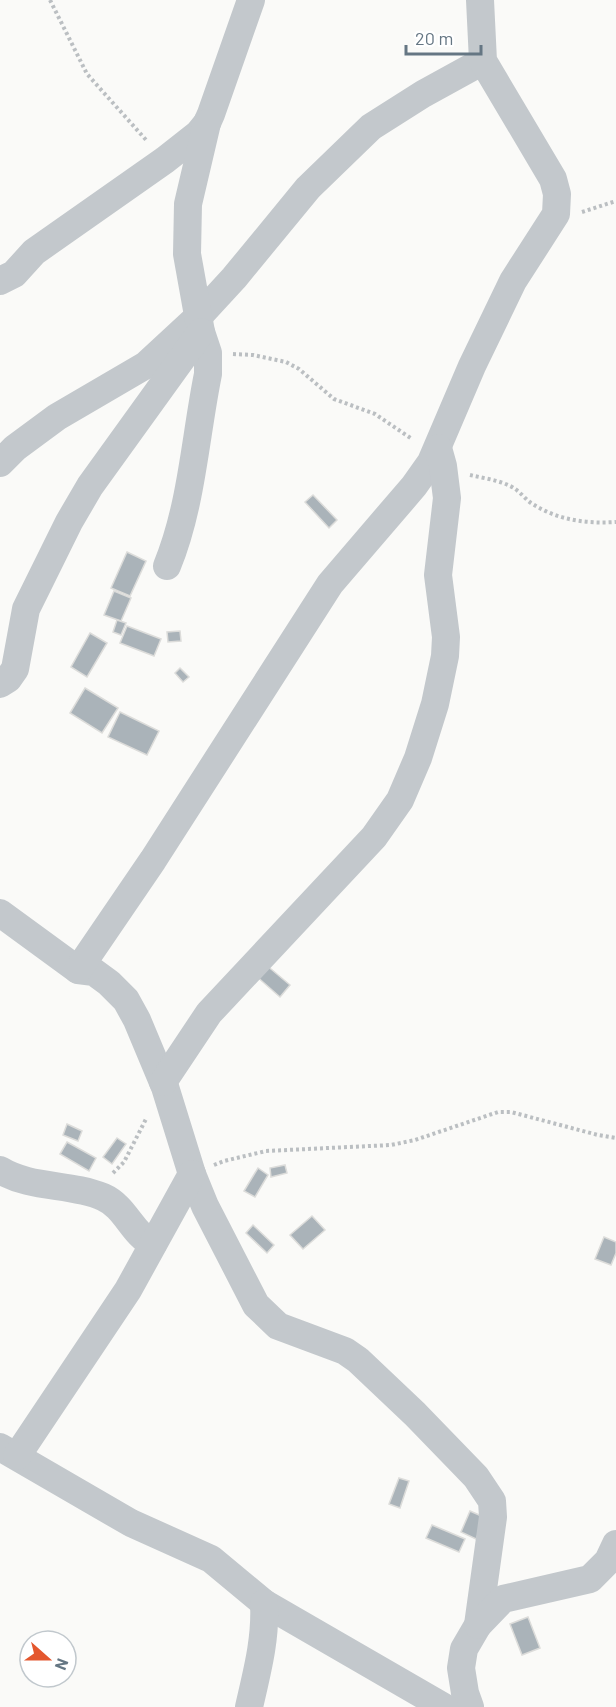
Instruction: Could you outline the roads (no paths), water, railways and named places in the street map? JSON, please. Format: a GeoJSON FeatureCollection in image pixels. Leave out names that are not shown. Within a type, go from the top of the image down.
{"type":"FeatureCollection","features":[{"type":"Feature","properties":{"kind":"street"},"geometry":{"type":"LineString","coordinates":[[167,566],[177,542],[185,511],[208,374],[203,334],[187,254],[188,204],[207,123],[251,0]]}},
{"type":"Feature","properties":{"kind":"street"},"geometry":{"type":"LineString","coordinates":[[78,969],[153,860],[330,584],[439,456],[472,366],[513,281],[556,214],[557,194],[553,179],[483,61],[480,0]]}},
{"type":"Feature","properties":{"kind":"street"},"geometry":{"type":"LineString","coordinates":[[0,684],[8,679],[15,669],[21,627],[30,596],[80,504],[134,424],[203,334],[234,279],[308,188],[371,127],[423,94],[483,61]]}},
{"type":"Feature","properties":{"kind":"street"},"geometry":{"type":"LineString","coordinates":[[0,281],[14,274],[34,252],[70,225],[165,160],[198,134],[207,123]]}},
{"type":"Feature","properties":{"kind":"street"},"geometry":{"type":"LineString","coordinates":[[0,463],[15,448],[57,417],[146,364],[203,334]]}},
{"type":"Feature","properties":{"kind":"street"},"geometry":{"type":"LineString","coordinates":[[164,1084],[209,1013],[294,925],[374,837],[400,800],[435,704],[445,656],[446,637],[438,575],[447,498],[439,456]]}},
{"type":"Feature","properties":{"kind":"street"},"geometry":{"type":"LineString","coordinates":[[0,615],[19,641]]}},
{"type":"Feature","properties":{"kind":"street"},"geometry":{"type":"LineString","coordinates":[[0,914],[78,969],[94,972],[126,1000],[164,1084],[192,1174],[205,1206],[252,1298],[263,1312],[278,1326],[345,1351],[358,1360],[430,1429],[488,1492],[492,1501],[493,1517],[478,1625]]}},
{"type":"Feature","properties":{"kind":"street"},"geometry":{"type":"LineString","coordinates":[[0,1170],[28,1181],[89,1192],[105,1198],[116,1205],[143,1239],[153,1244]]}},
{"type":"Feature","properties":{"kind":"street"},"geometry":{"type":"LineString","coordinates":[[192,1174],[128,1290],[8,1451],[131,1523],[211,1559],[264,1603],[444,1707]]}},
{"type":"Feature","properties":{"kind":"street"},"geometry":{"type":"LineString","coordinates":[[470,1707],[461,1668],[464,1649],[478,1625],[503,1599],[590,1579],[608,1562],[616,1544]]}},
{"type":"Feature","properties":{"kind":"street"},"geometry":{"type":"LineString","coordinates":[[249,1707],[263,1648],[264,1603]]}}]}
